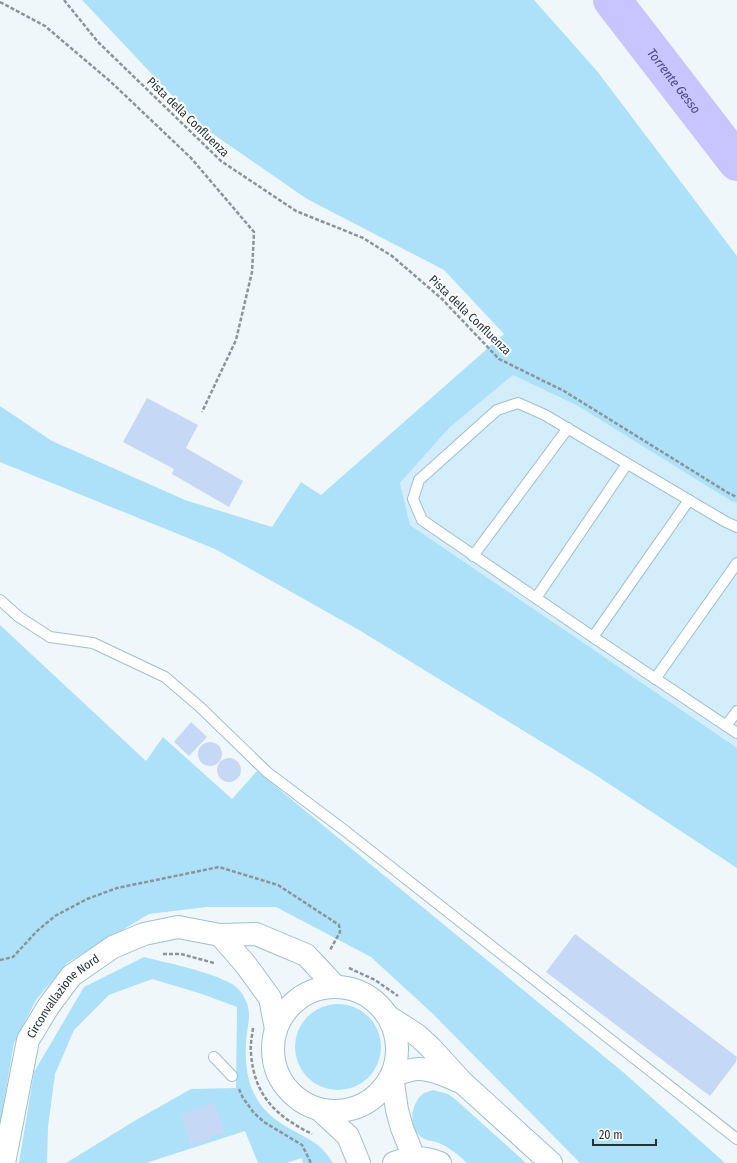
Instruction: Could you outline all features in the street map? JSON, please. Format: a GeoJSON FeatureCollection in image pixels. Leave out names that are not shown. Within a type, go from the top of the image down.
{"type":"FeatureCollection","features":[{"type":"Feature","properties":{"kind":"main road","name":"Circonvallazione Nord"},"geometry":{"type":"LineString","coordinates":[[4,1163],[28,1040],[48,1007],[71,976],[113,947],[144,934],[178,927],[220,935],[256,934],[306,955],[336,987]]}},
{"type":"Feature","properties":{"kind":"main road"},"geometry":{"type":"LineString","coordinates":[[220,935],[246,965],[270,998],[276,1029],[273,1050],[276,1070],[286,1089],[302,1103],[321,1110],[342,1112],[362,1106],[380,1093],[392,1076],[397,1056],[396,1036],[389,1017]]}},
{"type":"Feature","properties":{"kind":"main road"},"geometry":{"type":"LineString","coordinates":[[276,1029],[286,1011],[300,998],[317,989],[336,987],[352,989],[367,995],[379,1005],[389,1017],[417,1035],[463,1083],[551,1163]]}},
{"type":"Feature","properties":{"kind":"main road"},"geometry":{"type":"LineString","coordinates":[[392,1076],[403,1072],[420,1069],[439,1073],[463,1083]]}},
{"type":"Feature","properties":{"kind":"main road"},"geometry":{"type":"LineString","coordinates":[[392,1076],[397,1110],[402,1128],[404,1160],[431,1159],[440,1163]]}},
{"type":"Feature","properties":{"kind":"main road"},"geometry":{"type":"LineString","coordinates":[[321,1110],[348,1136],[359,1163]]}},
{"type":"Feature","properties":{"kind":"lane"},"geometry":{"type":"LineString","coordinates":[[737,527],[726,522],[568,428],[545,415],[518,403],[497,410],[419,480],[413,499],[422,520],[737,734]]}},
{"type":"Feature","properties":{"kind":"lane"},"geometry":{"type":"LineString","coordinates":[[473,556],[568,428]]}},
{"type":"Feature","properties":{"kind":"lane"},"geometry":{"type":"LineString","coordinates":[[536,598],[627,464]]}},
{"type":"Feature","properties":{"kind":"lane"},"geometry":{"type":"LineString","coordinates":[[593,637],[690,500]]}},
{"type":"Feature","properties":{"kind":"lane"},"geometry":{"type":"LineString","coordinates":[[655,679],[737,564]]}},
{"type":"Feature","properties":{"kind":"lane"},"geometry":{"type":"LineString","coordinates":[[0,600],[18,617],[50,636],[93,643],[165,677],[200,707],[267,772],[350,834],[737,1139]]}},
{"type":"Feature","properties":{"kind":"lane"},"geometry":{"type":"LineString","coordinates":[[726,726],[737,712]]}},
{"type":"Feature","properties":{"kind":"lane"},"geometry":{"type":"LineString","coordinates":[[214,1057],[232,1076]]}},
{"type":"Feature","properties":{"kind":"path","name":"Pista della Confluenza"},"geometry":{"type":"LineString","coordinates":[[64,0],[98,42],[221,161],[296,211],[363,238],[392,256],[442,299],[499,359],[564,391],[723,490],[737,497]]}},
{"type":"Feature","properties":{"kind":"path"},"geometry":{"type":"LineString","coordinates":[[0,2],[45,26],[111,82],[191,158],[254,232],[252,272],[236,340],[202,412]]}},
{"type":"Feature","properties":{"kind":"path"},"geometry":{"type":"LineString","coordinates":[[0,960],[13,957],[37,931],[55,916],[87,899],[117,888],[219,867],[278,885],[339,925],[340,932],[329,950],[332,954]]}},
{"type":"Feature","properties":{"kind":"path"},"geometry":{"type":"LineString","coordinates":[[159,954],[181,954],[212,961],[218,965]]}},
{"type":"Feature","properties":{"kind":"path"},"geometry":{"type":"LineString","coordinates":[[348,967],[376,980],[402,1000]]}},
{"type":"Feature","properties":{"kind":"path"},"geometry":{"type":"LineString","coordinates":[[253,1022],[250,1052],[253,1073],[262,1094],[278,1114],[316,1136]]}},
{"type":"Feature","properties":{"kind":"path"},"geometry":{"type":"LineString","coordinates":[[232,1076],[243,1098],[254,1113],[264,1122],[302,1145],[311,1163]]}},
{"type":"Feature","properties":{"kind":"shaded area"},"geometry":{"type":"Polygon","coordinates":[[[82,0],[534,0],[597,71],[737,256],[737,503],[731,501],[578,406],[513,375],[449,428],[400,483],[410,525],[737,748],[737,868],[594,774],[359,630],[215,549],[0,462],[0,406],[52,441],[185,500],[272,527],[301,482],[321,495],[504,334],[444,270],[307,199],[200,125],[82,0]]]}},
{"type":"Feature","properties":{"kind":"shaded area"},"geometry":{"type":"Polygon","coordinates":[[[513,375],[578,406],[731,501],[737,503],[737,748],[410,525],[400,483],[449,428],[513,375]]]}},
{"type":"Feature","properties":{"kind":"shaded area"},"geometry":{"type":"Polygon","coordinates":[[[0,625],[146,761],[163,737],[232,799],[257,771],[623,1072],[725,1163],[580,1163],[433,1014],[371,957],[276,907],[207,907],[149,914],[67,963],[36,1000],[14,1043],[0,1124],[0,625]]]}},
{"type":"Feature","properties":{"kind":"shaded area"},"geometry":{"type":"Polygon","coordinates":[[[144,957],[217,977],[234,985],[240,991],[244,996],[249,1012],[246,1039],[247,1073],[257,1099],[270,1115],[319,1146],[333,1163],[303,1163],[302,1158],[286,1163],[258,1163],[245,1131],[146,1163],[66,1163],[136,1120],[191,1089],[236,1088],[237,1007],[202,994],[152,979],[109,995],[74,1030],[55,1074],[48,1127],[47,1163],[19,1163],[34,1072],[84,987],[144,957]]]}},
{"type":"Feature","properties":{"kind":"shaded area"},"geometry":{"type":"Polygon","coordinates":[[[338,1004],[355,1007],[369,1016],[378,1030],[381,1047],[378,1064],[369,1078],[355,1087],[338,1090],[321,1087],[307,1078],[298,1064],[295,1047],[298,1030],[307,1016],[321,1007],[338,1004]]]}},
{"type":"Feature","properties":{"kind":"shaded area"},"geometry":{"type":"Polygon","coordinates":[[[433,1090],[448,1094],[455,1099],[526,1163],[467,1163],[458,1154],[447,1147],[421,1137],[414,1127],[412,1115],[413,1109],[419,1097],[424,1093],[433,1090]]]}},
{"type":"Feature","properties":{"kind":"building"},"geometry":{"type":"Polygon","coordinates":[[[147,398],[198,425],[186,448],[243,481],[229,507],[172,474],[174,469],[123,442],[147,398]]]}},
{"type":"Feature","properties":{"kind":"building"},"geometry":{"type":"Polygon","coordinates":[[[191,722],[207,737],[189,756],[174,742],[191,722]]]}},
{"type":"Feature","properties":{"kind":"building"},"geometry":{"type":"Polygon","coordinates":[[[210,742],[219,745],[222,754],[219,763],[210,766],[201,763],[198,754],[201,745],[210,742]]]}},
{"type":"Feature","properties":{"kind":"building"},"geometry":{"type":"Polygon","coordinates":[[[229,758],[238,761],[241,770],[238,779],[229,782],[220,779],[217,770],[220,761],[229,758]]]}},
{"type":"Feature","properties":{"kind":"building"},"geometry":{"type":"Polygon","coordinates":[[[575,934],[737,1057],[736,1062],[710,1096],[546,972],[575,934]]]}},
{"type":"Feature","properties":{"kind":"building"},"geometry":{"type":"Polygon","coordinates":[[[214,1102],[225,1133],[191,1145],[180,1115],[214,1102]]]}},
{"type":"Feature","properties":{"kind":"waterway","name":"Torrente Gesso"},"geometry":{"type":"LineString","coordinates":[[612,0],[737,162]]}}]}
